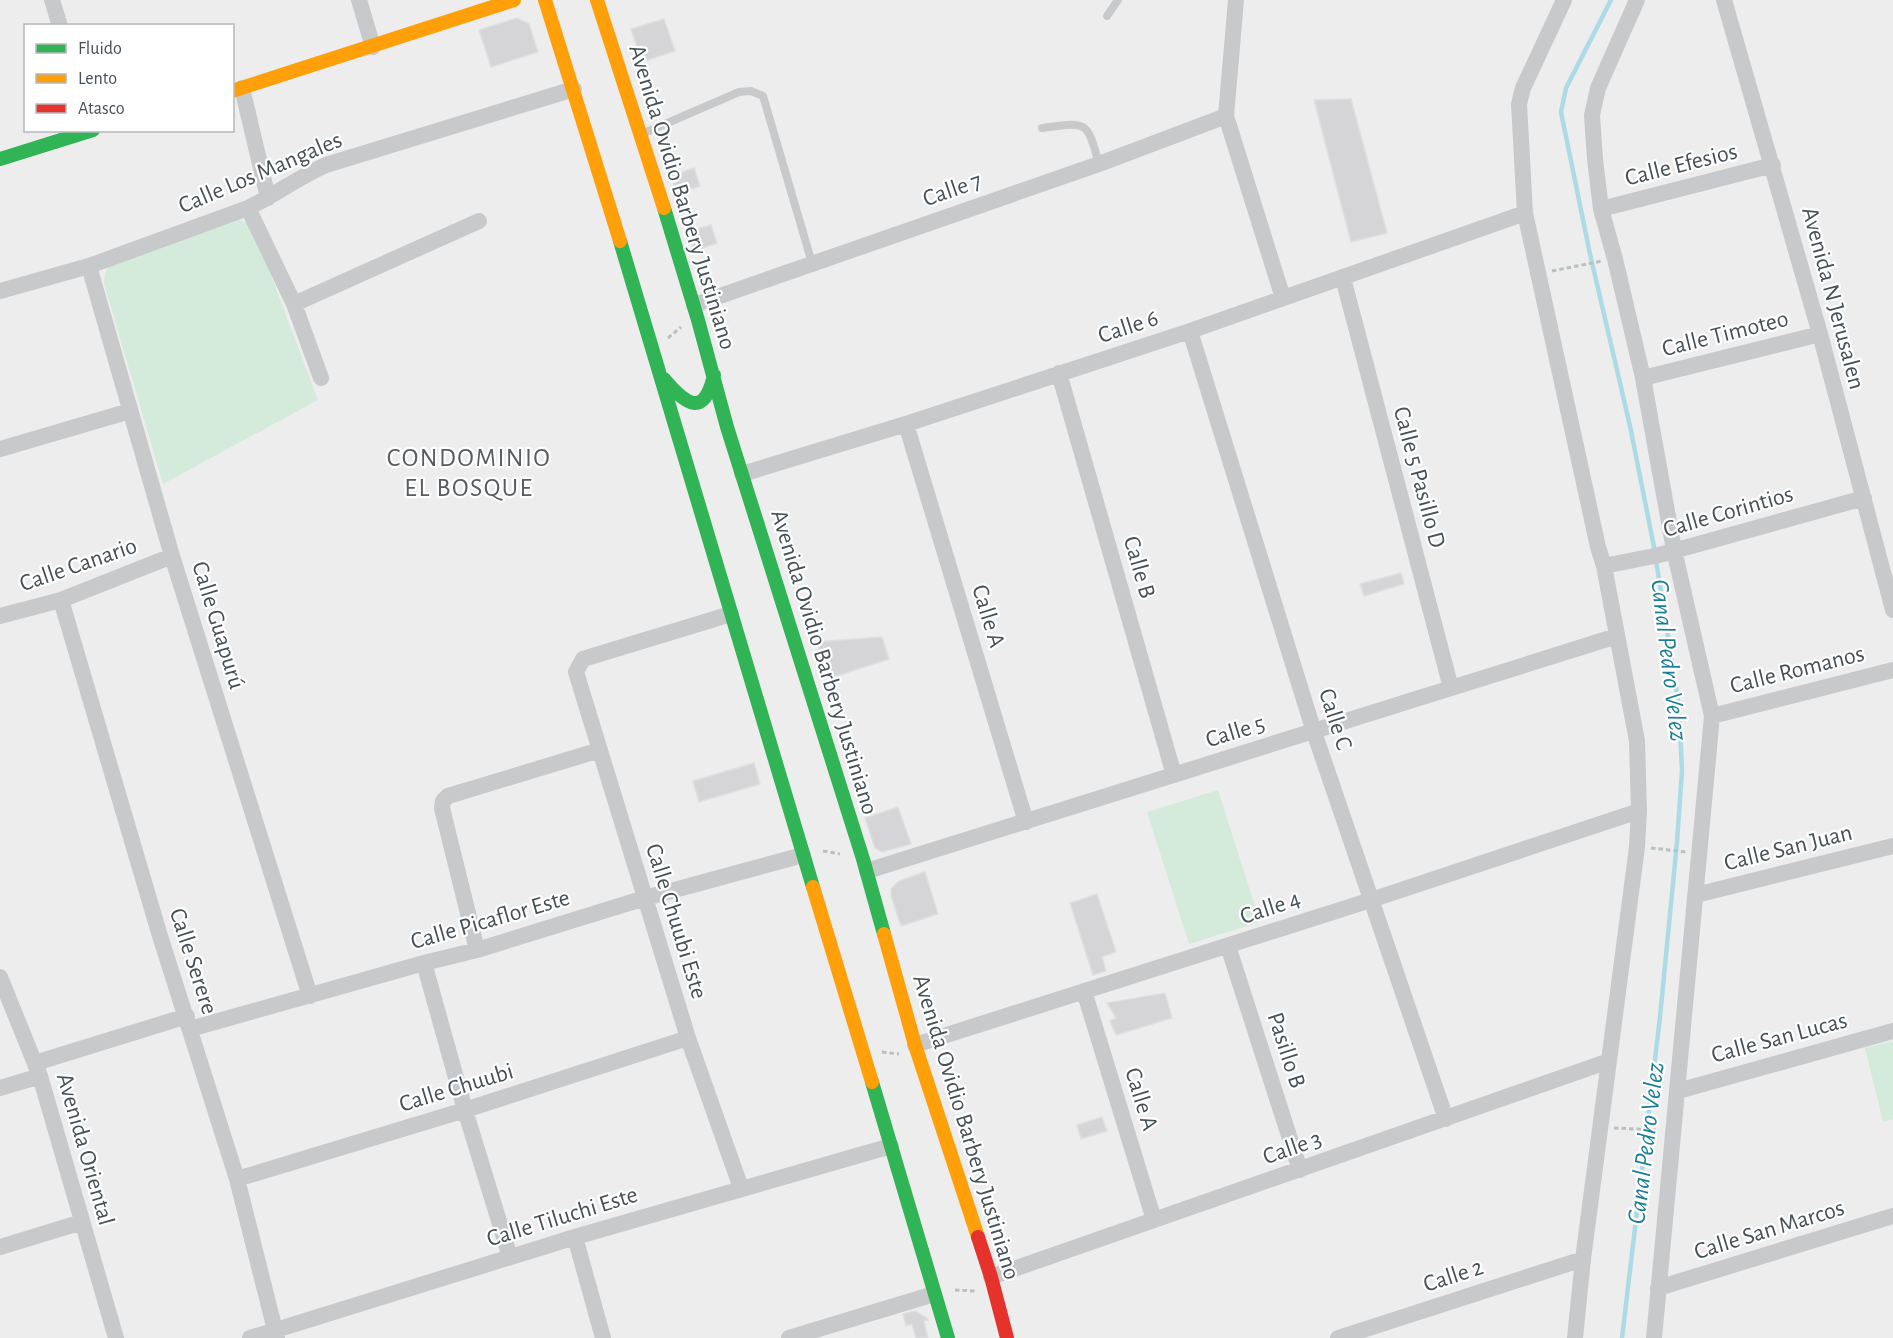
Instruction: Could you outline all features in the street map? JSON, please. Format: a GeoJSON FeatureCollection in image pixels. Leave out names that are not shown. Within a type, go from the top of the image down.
{"type":"FeatureCollection","features":[{"type":"Feature","properties":{"kind":"main road"},"geometry":{"type":"LineString","coordinates":[[237,89],[514,0]]}},
{"type":"Feature","properties":{"kind":"main road"},"geometry":{"type":"LineString","coordinates":[[545,0],[679,436],[948,1338]]}},
{"type":"Feature","properties":{"kind":"main road","name":"Avenida Ovidio Barbery Justiniano"},"geometry":{"type":"LineString","coordinates":[[597,0],[695,309],[727,427],[865,865],[917,1051],[993,1284],[1007,1338]]}},
{"type":"Feature","properties":{"kind":"main road"},"geometry":{"type":"LineString","coordinates":[[0,159],[90,132]]}},
{"type":"Feature","properties":{"kind":"main road"},"geometry":{"type":"LineString","coordinates":[[660,375],[683,400],[694,403],[705,400],[712,392],[714,375]]}},
{"type":"Feature","properties":{"kind":"main road"},"geometry":{"type":"LineString","coordinates":[[679,436],[682,422],[687,415],[696,412],[706,413],[727,427]]}},
{"type":"Feature","properties":{"kind":"street"},"geometry":{"type":"LineString","coordinates":[[52,0],[59,24]]}},
{"type":"Feature","properties":{"kind":"street"},"geometry":{"type":"LineString","coordinates":[[358,0],[373,47]]}},
{"type":"Feature","properties":{"kind":"street"},"geometry":{"type":"LineString","coordinates":[[1236,0],[1226,116],[1283,298]]}},
{"type":"Feature","properties":{"kind":"street"},"geometry":{"type":"LineString","coordinates":[[1564,0],[1523,88],[1519,104],[1525,213],[1604,566],[1637,741],[1638,811],[1637,847],[1583,1259],[1575,1338]]}},
{"type":"Feature","properties":{"kind":"street"},"geometry":{"type":"LineString","coordinates":[[1637,0],[1598,88],[1592,115],[1595,159],[1601,209],[1643,378],[1666,553],[1712,716],[1654,1338]]}},
{"type":"Feature","properties":{"kind":"street","name":"Avenida N Jerusalen"},"geometry":{"type":"LineString","coordinates":[[1724,0],[1820,334],[1893,610]]}},
{"type":"Feature","properties":{"kind":"street"},"geometry":{"type":"LineString","coordinates":[[237,89],[268,198]]}},
{"type":"Feature","properties":{"kind":"street","name":"Calle Los Mangales"},"geometry":{"type":"LineString","coordinates":[[0,291],[88,266],[248,208],[303,175],[326,165],[574,89]]}},
{"type":"Feature","properties":{"kind":"street","name":"Calle 7"},"geometry":{"type":"LineString","coordinates":[[695,309],[812,263],[1099,164],[1226,116]]}},
{"type":"Feature","properties":{"kind":"street","name":"Calle Efesios"},"geometry":{"type":"LineString","coordinates":[[1601,209],[1773,165]]}},
{"type":"Feature","properties":{"kind":"street"},"geometry":{"type":"LineString","coordinates":[[248,208],[294,304],[321,378]]}},
{"type":"Feature","properties":{"kind":"street","name":"Calle 6"},"geometry":{"type":"LineString","coordinates":[[742,474],[906,424],[1190,332],[1525,213]]}},
{"type":"Feature","properties":{"kind":"street"},"geometry":{"type":"LineString","coordinates":[[294,304],[479,221]]}},
{"type":"Feature","properties":{"kind":"street","name":"Calle Guapurú"},"geometry":{"type":"LineString","coordinates":[[88,266],[172,556],[310,996]]}},
{"type":"Feature","properties":{"kind":"street","name":"Calle 5 Pasillo D"},"geometry":{"type":"LineString","coordinates":[[1343,278],[1452,688]]}},
{"type":"Feature","properties":{"kind":"street","name":"Calle C"},"geometry":{"type":"LineString","coordinates":[[1190,332],[1314,732],[1446,1119]]}},
{"type":"Feature","properties":{"kind":"street","name":"Calle Timoteo"},"geometry":{"type":"LineString","coordinates":[[1643,378],[1820,334]]}},
{"type":"Feature","properties":{"kind":"street","name":"Calle B"},"geometry":{"type":"LineString","coordinates":[[1059,373],[1174,775]]}},
{"type":"Feature","properties":{"kind":"street"},"geometry":{"type":"LineString","coordinates":[[0,449],[130,411]]}},
{"type":"Feature","properties":{"kind":"street","name":"Calle A"},"geometry":{"type":"LineString","coordinates":[[906,424],[1026,822]]}},
{"type":"Feature","properties":{"kind":"street","name":"Calle Corintios"},"geometry":{"type":"LineString","coordinates":[[1604,566],[1666,553],[1864,498]]}},
{"type":"Feature","properties":{"kind":"street","name":"Calle Canario"},"geometry":{"type":"LineString","coordinates":[[0,616],[61,600],[172,556]]}},
{"type":"Feature","properties":{"kind":"street","name":"Calle Serere"},"geometry":{"type":"LineString","coordinates":[[61,600],[160,936],[237,1179],[276,1335]]}},
{"type":"Feature","properties":{"kind":"street","name":"Calle Chuubi Este"},"geometry":{"type":"LineString","coordinates":[[731,614],[583,659],[576,672],[688,1038],[741,1188]]}},
{"type":"Feature","properties":{"kind":"street","name":"Calle 5"},"geometry":{"type":"LineString","coordinates":[[865,865],[1026,822],[1617,636]]}},
{"type":"Feature","properties":{"kind":"street","name":"Calle Romanos"},"geometry":{"type":"LineString","coordinates":[[1712,716],[1893,670]]}},
{"type":"Feature","properties":{"kind":"street"},"geometry":{"type":"LineString","coordinates":[[477,950],[442,808],[443,801],[448,796],[600,750]]}},
{"type":"Feature","properties":{"kind":"street","name":"Calle 4"},"geometry":{"type":"LineString","coordinates":[[917,1051],[1084,992],[1638,811]]}},
{"type":"Feature","properties":{"kind":"street","name":"Calle San Juan"},"geometry":{"type":"LineString","coordinates":[[1695,895],[1893,846]]}},
{"type":"Feature","properties":{"kind":"street","name":"Calle Picaflor Este"},"geometry":{"type":"LineString","coordinates":[[0,1088],[38,1070],[189,1023],[310,996],[477,950],[802,851]]}},
{"type":"Feature","properties":{"kind":"street","name":"Pasillo B"},"geometry":{"type":"LineString","coordinates":[[1228,946],[1300,1170]]}},
{"type":"Feature","properties":{"kind":"street"},"geometry":{"type":"LineString","coordinates":[[424,963],[465,1110],[510,1257]]}},
{"type":"Feature","properties":{"kind":"street","name":"Avenida Oriental"},"geometry":{"type":"LineString","coordinates":[[0,977],[38,1070],[116,1338]]}},
{"type":"Feature","properties":{"kind":"street","name":"Calle A"},"geometry":{"type":"LineString","coordinates":[[1084,992],[1154,1220]]}},
{"type":"Feature","properties":{"kind":"street","name":"Calle San Lucas"},"geometry":{"type":"LineString","coordinates":[[1678,1091],[1893,1031]]}},
{"type":"Feature","properties":{"kind":"street","name":"Calle Chuubi"},"geometry":{"type":"LineString","coordinates":[[237,1179],[465,1110],[688,1038]]}},
{"type":"Feature","properties":{"kind":"street","name":"Calle 3"},"geometry":{"type":"LineString","coordinates":[[993,1284],[1154,1220],[1609,1061]]}},
{"type":"Feature","properties":{"kind":"street","name":"Calle Tiluchi Este"},"geometry":{"type":"LineString","coordinates":[[250,1338],[276,1335],[575,1237],[891,1146]]}},
{"type":"Feature","properties":{"kind":"street","name":"Calle San Marcos"},"geometry":{"type":"LineString","coordinates":[[1658,1288],[1893,1216]]}},
{"type":"Feature","properties":{"kind":"street"},"geometry":{"type":"LineString","coordinates":[[0,1247],[82,1222]]}},
{"type":"Feature","properties":{"kind":"street"},"geometry":{"type":"LineString","coordinates":[[575,1237],[603,1338]]}},
{"type":"Feature","properties":{"kind":"street","name":"Calle 2"},"geometry":{"type":"LineString","coordinates":[[1338,1338],[1583,1259]]}},
{"type":"Feature","properties":{"kind":"street"},"geometry":{"type":"LineString","coordinates":[[789,1338],[933,1291]]}},
{"type":"Feature","properties":{"kind":"lane"},"geometry":{"type":"LineString","coordinates":[[1107,16],[1118,0]]}},
{"type":"Feature","properties":{"kind":"lane"},"geometry":{"type":"LineString","coordinates":[[640,135],[740,92],[751,91],[763,96],[812,263]]}},
{"type":"Feature","properties":{"kind":"lane"},"geometry":{"type":"LineString","coordinates":[[1042,128],[1080,125],[1087,129],[1099,164]]}},
{"type":"Feature","properties":{"kind":"path"},"geometry":{"type":"LineString","coordinates":[[1568,268],[1605,261]]}},
{"type":"Feature","properties":{"kind":"path"},"geometry":{"type":"LineString","coordinates":[[653,350],[695,309]]}},
{"type":"Feature","properties":{"kind":"path"},"geometry":{"type":"LineString","coordinates":[[1646,848],[1692,852]]}},
{"type":"Feature","properties":{"kind":"path"},"geometry":{"type":"LineString","coordinates":[[802,851],[865,865]]}},
{"type":"Feature","properties":{"kind":"path"},"geometry":{"type":"LineString","coordinates":[[862,1050],[917,1051]]}},
{"type":"Feature","properties":{"kind":"path"},"geometry":{"type":"LineString","coordinates":[[1617,1128],[1662,1130]]}},
{"type":"Feature","properties":{"kind":"path"},"geometry":{"type":"LineString","coordinates":[[933,1291],[993,1284]]}},
{"type":"Feature","properties":{"kind":"green space"},"geometry":{"type":"Polygon","coordinates":[[[240,220],[252,225],[318,400],[163,484],[104,284],[105,273],[110,263],[240,220]]]}},
{"type":"Feature","properties":{"kind":"green space"},"geometry":{"type":"Polygon","coordinates":[[[1218,790],[1260,922],[1189,944],[1147,812],[1218,790]]]}},
{"type":"Feature","properties":{"kind":"green space"},"geometry":{"type":"Polygon","coordinates":[[[1893,1041],[1893,1119],[1883,1122],[1865,1048],[1893,1041]]]}},
{"type":"Feature","properties":{"kind":"building"},"geometry":{"type":"Polygon","coordinates":[[[517,18],[529,24],[538,52],[491,67],[479,30],[517,18]]]}},
{"type":"Feature","properties":{"kind":"building"},"geometry":{"type":"Polygon","coordinates":[[[664,19],[675,51],[642,62],[631,29],[664,19]]]}},
{"type":"Feature","properties":{"kind":"building"},"geometry":{"type":"Polygon","coordinates":[[[1351,99],[1387,233],[1351,242],[1314,100],[1351,99]]]}},
{"type":"Feature","properties":{"kind":"building"},"geometry":{"type":"Polygon","coordinates":[[[694,168],[700,186],[677,194],[671,176],[694,168]]]}},
{"type":"Feature","properties":{"kind":"building"},"geometry":{"type":"Polygon","coordinates":[[[711,225],[717,243],[694,251],[687,232],[711,225]]]}},
{"type":"Feature","properties":{"kind":"building"},"geometry":{"type":"Polygon","coordinates":[[[1401,573],[1404,584],[1364,596],[1360,584],[1401,573]]]}},
{"type":"Feature","properties":{"kind":"building"},"geometry":{"type":"Polygon","coordinates":[[[882,637],[889,659],[830,678],[816,642],[882,637]]]}},
{"type":"Feature","properties":{"kind":"building"},"geometry":{"type":"Polygon","coordinates":[[[754,763],[760,784],[699,802],[693,781],[754,763]]]}},
{"type":"Feature","properties":{"kind":"building"},"geometry":{"type":"Polygon","coordinates":[[[898,807],[911,844],[882,852],[875,848],[865,818],[898,807]]]}},
{"type":"Feature","properties":{"kind":"building"},"geometry":{"type":"Polygon","coordinates":[[[925,872],[938,914],[901,926],[891,896],[891,889],[899,881],[925,872]]]}},
{"type":"Feature","properties":{"kind":"building"},"geometry":{"type":"Polygon","coordinates":[[[1097,894],[1116,952],[1102,957],[1106,971],[1093,975],[1070,903],[1097,894]]]}},
{"type":"Feature","properties":{"kind":"building"},"geometry":{"type":"Polygon","coordinates":[[[1165,993],[1172,1018],[1116,1035],[1110,1021],[1116,1018],[1107,1003],[1165,993]]]}},
{"type":"Feature","properties":{"kind":"building"},"geometry":{"type":"Polygon","coordinates":[[[1102,1117],[1107,1131],[1081,1139],[1077,1125],[1102,1117]]]}},
{"type":"Feature","properties":{"kind":"building"},"geometry":{"type":"Polygon","coordinates":[[[915,1311],[928,1320],[924,1321],[928,1338],[916,1338],[912,1324],[906,1326],[903,1314],[915,1311]]]}},
{"type":"Feature","properties":{"kind":"waterway","name":"Canal Pedro Velez"},"geometry":{"type":"LineString","coordinates":[[1611,0],[1566,88],[1561,112],[1590,254],[1630,426],[1655,552]]}},
{"type":"Feature","properties":{"kind":"waterway","name":"Canal Pedro Velez"},"geometry":{"type":"LineString","coordinates":[[1622,1338],[1660,1017],[1682,771],[1679,707],[1656,560]]}},
{"type":"Feature","properties":{"kind":"traffic: fast"},"geometry":{"type":"LineString","coordinates":[[0,159],[87,132]]}},
{"type":"Feature","properties":{"kind":"traffic: fast"},"geometry":{"type":"LineString","coordinates":[[664,208],[727,427],[863,859],[884,934]]}},
{"type":"Feature","properties":{"kind":"traffic: fast"},"geometry":{"type":"LineString","coordinates":[[620,241],[813,887]]}},
{"type":"Feature","properties":{"kind":"traffic: fast"},"geometry":{"type":"LineString","coordinates":[[664,379],[680,395],[694,403],[700,402],[705,397],[714,375]]}},
{"type":"Feature","properties":{"kind":"traffic: fast"},"geometry":{"type":"LineString","coordinates":[[872,1082],[948,1338]]}},
{"type":"Feature","properties":{"kind":"traffic: slow"},"geometry":{"type":"LineString","coordinates":[[234,90],[514,0]]}},
{"type":"Feature","properties":{"kind":"traffic: slow"},"geometry":{"type":"LineString","coordinates":[[545,0],[620,241]]}},
{"type":"Feature","properties":{"kind":"traffic: slow"},"geometry":{"type":"LineString","coordinates":[[597,0],[664,208]]}},
{"type":"Feature","properties":{"kind":"traffic: slow"},"geometry":{"type":"LineString","coordinates":[[813,887],[872,1082]]}},
{"type":"Feature","properties":{"kind":"traffic: slow"},"geometry":{"type":"LineString","coordinates":[[884,934],[915,1045],[978,1237]]}},
{"type":"Feature","properties":{"kind":"traffic: jam"},"geometry":{"type":"LineString","coordinates":[[978,1237],[1007,1338]]}},
{"type":"Feature","properties":{"kind":"district","name":"CONDOMINIO EL BOSQUE"},"geometry":{"type":"Point","coordinates":[469,472]}}]}
